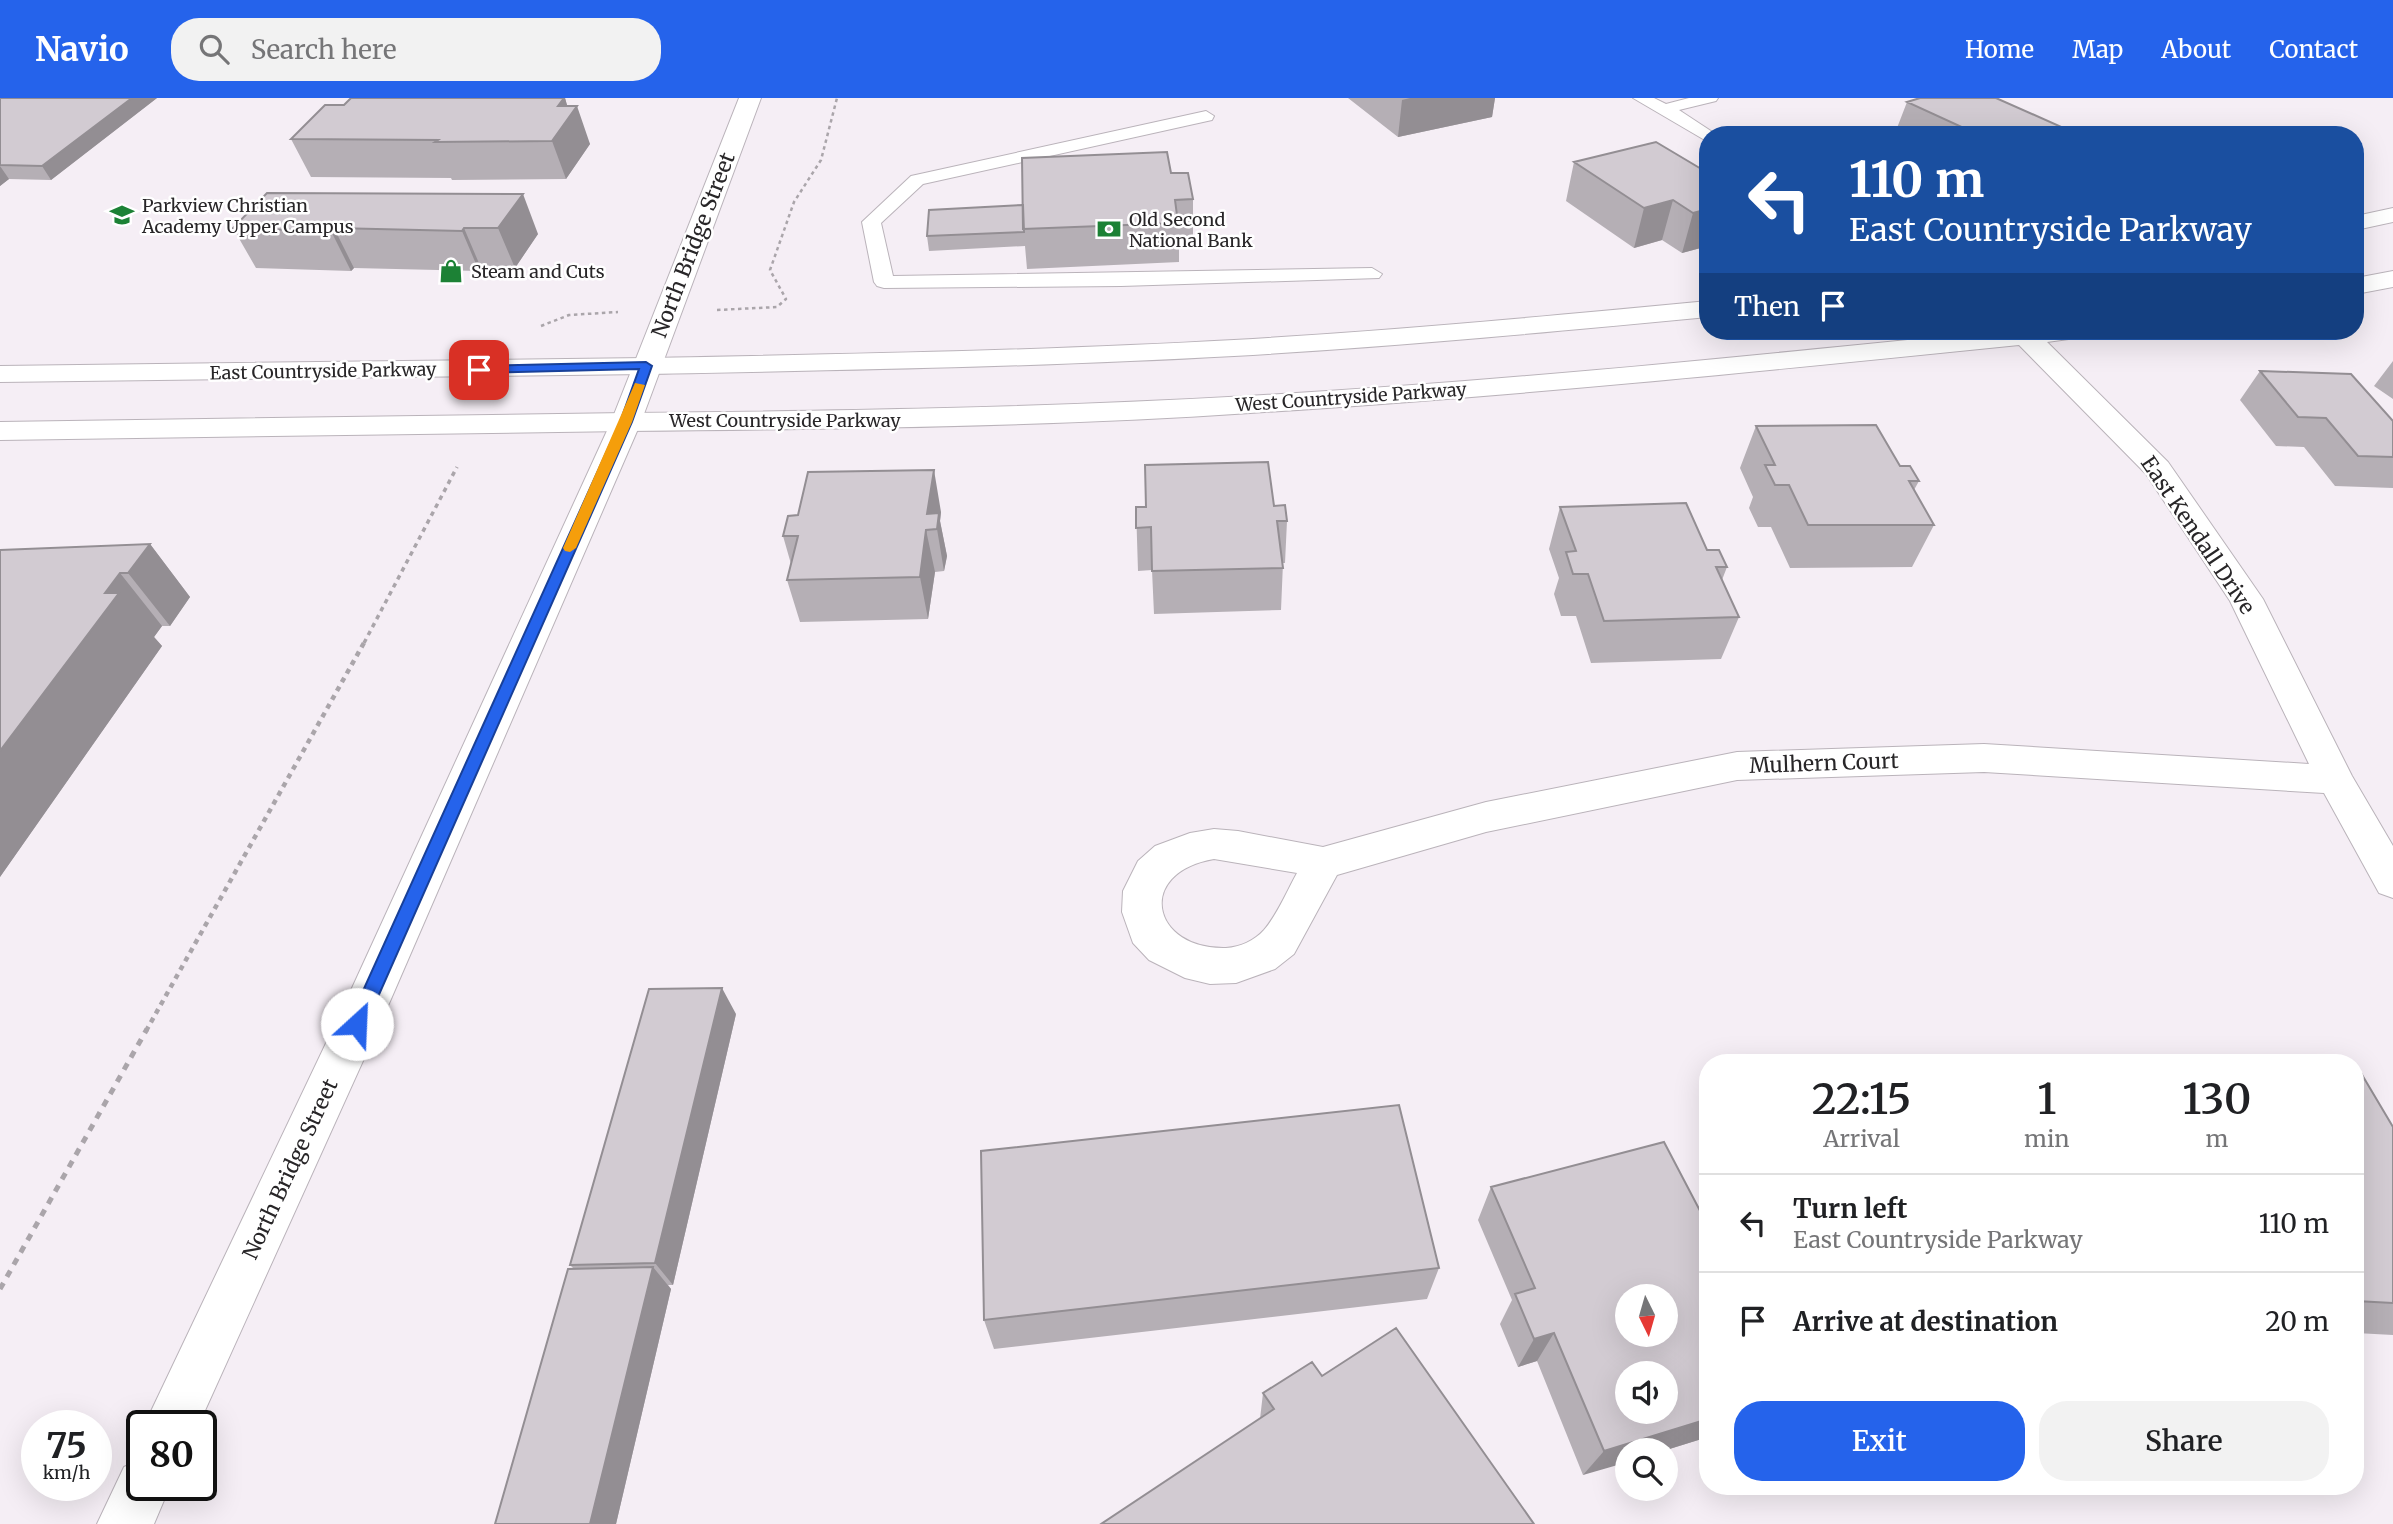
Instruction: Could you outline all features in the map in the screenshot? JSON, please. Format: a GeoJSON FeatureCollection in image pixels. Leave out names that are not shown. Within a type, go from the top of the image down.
{"type":"FeatureCollection","features":[{"type":"Feature","properties":{"kind":"main road","name":"North Bridge Street"},"geometry":{"type":"LineString","coordinates":[[178,1410],[369,999],[626,422],[750,98]]}},
{"type":"Feature","properties":{"kind":"main road"},"geometry":{"type":"LineString","coordinates":[[2364,221],[2393,215]]}},
{"type":"Feature","properties":{"kind":"main road"},"geometry":{"type":"LineString","coordinates":[[2364,284],[2393,279]]}},
{"type":"Feature","properties":{"kind":"main road"},"geometry":{"type":"LineString","coordinates":[[646,366],[960,359],[1236,348],[1699,310]]}},
{"type":"Feature","properties":{"kind":"main road","name":"West Countryside Parkway"},"geometry":{"type":"LineString","coordinates":[[626,422],[945,419],[1249,405],[1654,374],[1968,340]]}},
{"type":"Feature","properties":{"kind":"main road","name":"East Kendall Drive"},"geometry":{"type":"LineString","coordinates":[[2030,340],[2157,468],[2246,599],[2335,780],[2393,882]]}},
{"type":"Feature","properties":{"kind":"main road","name":"East Countryside Parkway"},"geometry":{"type":"LineString","coordinates":[[0,374],[646,366]]}},
{"type":"Feature","properties":{"kind":"main road"},"geometry":{"type":"LineString","coordinates":[[0,431],[626,422]]}},
{"type":"Feature","properties":{"kind":"main road","name":"Mulhern Court"},"geometry":{"type":"LineString","coordinates":[[1323,863],[1486,817],[1737,766],[1984,758],[2335,780]]}},
{"type":"Feature","properties":{"kind":"main road"},"geometry":{"type":"LineString","coordinates":[[125,1524],[136,1501]]}},
{"type":"Feature","properties":{"kind":"lane"},"geometry":{"type":"LineString","coordinates":[[1641,98],[1699,129]]}},
{"type":"Feature","properties":{"kind":"lane"},"geometry":{"type":"LineString","coordinates":[[1664,109],[1710,98]]}},
{"type":"Feature","properties":{"kind":"lane"},"geometry":{"type":"LineString","coordinates":[[1206,116],[917,180],[871,222],[884,282],[1372,274]]}},
{"type":"Feature","properties":{"kind":"path"},"geometry":{"type":"LineString","coordinates":[[757,310],[777,307],[786,299],[770,270],[794,202],[821,160],[837,98]]}},
{"type":"Feature","properties":{"kind":"path"},"geometry":{"type":"LineString","coordinates":[[0,1289],[339,690],[462,457]]}},
{"type":"Feature","properties":{"kind":"building"},"geometry":{"type":"Polygon","coordinates":[[[0,98],[132,98],[42,166],[0,165],[0,98]]]}},
{"type":"Feature","properties":{"kind":"building"},"geometry":{"type":"Polygon","coordinates":[[[351,98],[564,98],[558,106],[577,106],[552,141],[291,139],[325,105],[344,105],[351,98]]]}},
{"type":"Feature","properties":{"kind":"building"},"geometry":{"type":"Polygon","coordinates":[[[1920,98],[1996,98],[2059,126],[1959,126],[1907,102],[1920,98]]]}},
{"type":"Feature","properties":{"kind":"building"},"geometry":{"type":"Polygon","coordinates":[[[1656,142],[1699,168],[1699,211],[1693,213],[1673,200],[1644,208],[1574,162],[1656,142]]]}},
{"type":"Feature","properties":{"kind":"building"},"geometry":{"type":"Polygon","coordinates":[[[1167,152],[1171,173],[1188,173],[1193,199],[1175,200],[1178,223],[1023,229],[1022,158],[1167,152]]]}},
{"type":"Feature","properties":{"kind":"building"},"geometry":{"type":"Polygon","coordinates":[[[267,193],[523,194],[498,228],[464,228],[462,231],[334,228],[331,231],[233,228],[267,193]]]}},
{"type":"Feature","properties":{"kind":"building"},"geometry":{"type":"Polygon","coordinates":[[[1023,205],[1024,232],[927,236],[929,210],[1023,205]]]}},
{"type":"Feature","properties":{"kind":"building"},"geometry":{"type":"Polygon","coordinates":[[[2260,371],[2351,374],[2393,421],[2393,457],[2358,456],[2326,418],[2298,417],[2260,371]]]}},
{"type":"Feature","properties":{"kind":"building"},"geometry":{"type":"Polygon","coordinates":[[[1876,425],[1900,466],[1910,466],[1919,481],[1909,481],[1934,525],[1808,525],[1789,485],[1775,485],[1765,465],[1775,465],[1756,426],[1876,425]]]}},
{"type":"Feature","properties":{"kind":"building"},"geometry":{"type":"Polygon","coordinates":[[[1268,462],[1274,506],[1285,505],[1287,521],[1277,521],[1283,568],[1152,571],[1151,527],[1136,528],[1136,507],[1146,507],[1145,465],[1268,462]]]}},
{"type":"Feature","properties":{"kind":"building"},"geometry":{"type":"Polygon","coordinates":[[[934,470],[927,514],[939,513],[937,529],[926,530],[920,577],[787,580],[798,536],[783,536],[788,516],[798,515],[808,472],[934,470]]]}},
{"type":"Feature","properties":{"kind":"building"},"geometry":{"type":"Polygon","coordinates":[[[1686,503],[1707,550],[1719,550],[1727,567],[1716,567],[1739,617],[1604,621],[1588,574],[1573,574],[1566,552],[1576,551],[1560,507],[1686,503]]]}},
{"type":"Feature","properties":{"kind":"building"},"geometry":{"type":"Polygon","coordinates":[[[150,544],[128,573],[120,573],[105,593],[119,593],[0,751],[0,550],[150,544]]]}},
{"type":"Feature","properties":{"kind":"building"},"geometry":{"type":"Polygon","coordinates":[[[722,988],[655,1263],[570,1265],[649,989],[722,988]]]}},
{"type":"Feature","properties":{"kind":"building"},"geometry":{"type":"Polygon","coordinates":[[[2364,1078],[2393,1127],[2393,1303],[2364,1301],[2364,1078]]]}},
{"type":"Feature","properties":{"kind":"building"},"geometry":{"type":"Polygon","coordinates":[[[1399,1105],[1439,1268],[984,1320],[981,1151],[1399,1105]]]}},
{"type":"Feature","properties":{"kind":"building"},"geometry":{"type":"Polygon","coordinates":[[[1664,1142],[1699,1209],[1699,1422],[1646,1438],[1615,1438],[1615,1448],[1604,1451],[1554,1333],[1534,1339],[1515,1294],[1535,1288],[1491,1187],[1664,1142]]]}},
{"type":"Feature","properties":{"kind":"building"},"geometry":{"type":"Polygon","coordinates":[[[653,1267],[590,1524],[495,1524],[568,1269],[653,1267]]]}},
{"type":"Feature","properties":{"kind":"building"},"geometry":{"type":"Polygon","coordinates":[[[1396,1328],[1534,1524],[1101,1524],[1274,1409],[1263,1393],[1312,1362],[1322,1376],[1396,1328]]]}},
{"type":"Feature","properties":{"kind":"slow traffic"},"geometry":{"type":"LineString","coordinates":[[570,548],[626,422],[639,385]]}},
{"type":"Feature","properties":{"kind":"place","name":"Parkview Christian Academy Upper Campus"},"geometry":{"type":"Point","coordinates":[122,215]}},
{"type":"Feature","properties":{"kind":"place","name":"Old Second National Bank"},"geometry":{"type":"Point","coordinates":[1109,229]}},
{"type":"Feature","properties":{"kind":"place","name":"Steam and Cuts"},"geometry":{"type":"Point","coordinates":[451,271]}},
{"type":"Feature","properties":{"kind":"route"},"geometry":{"type":"LineString","coordinates":[[357,1024],[626,422],[646,366],[479,370]]}}]}
